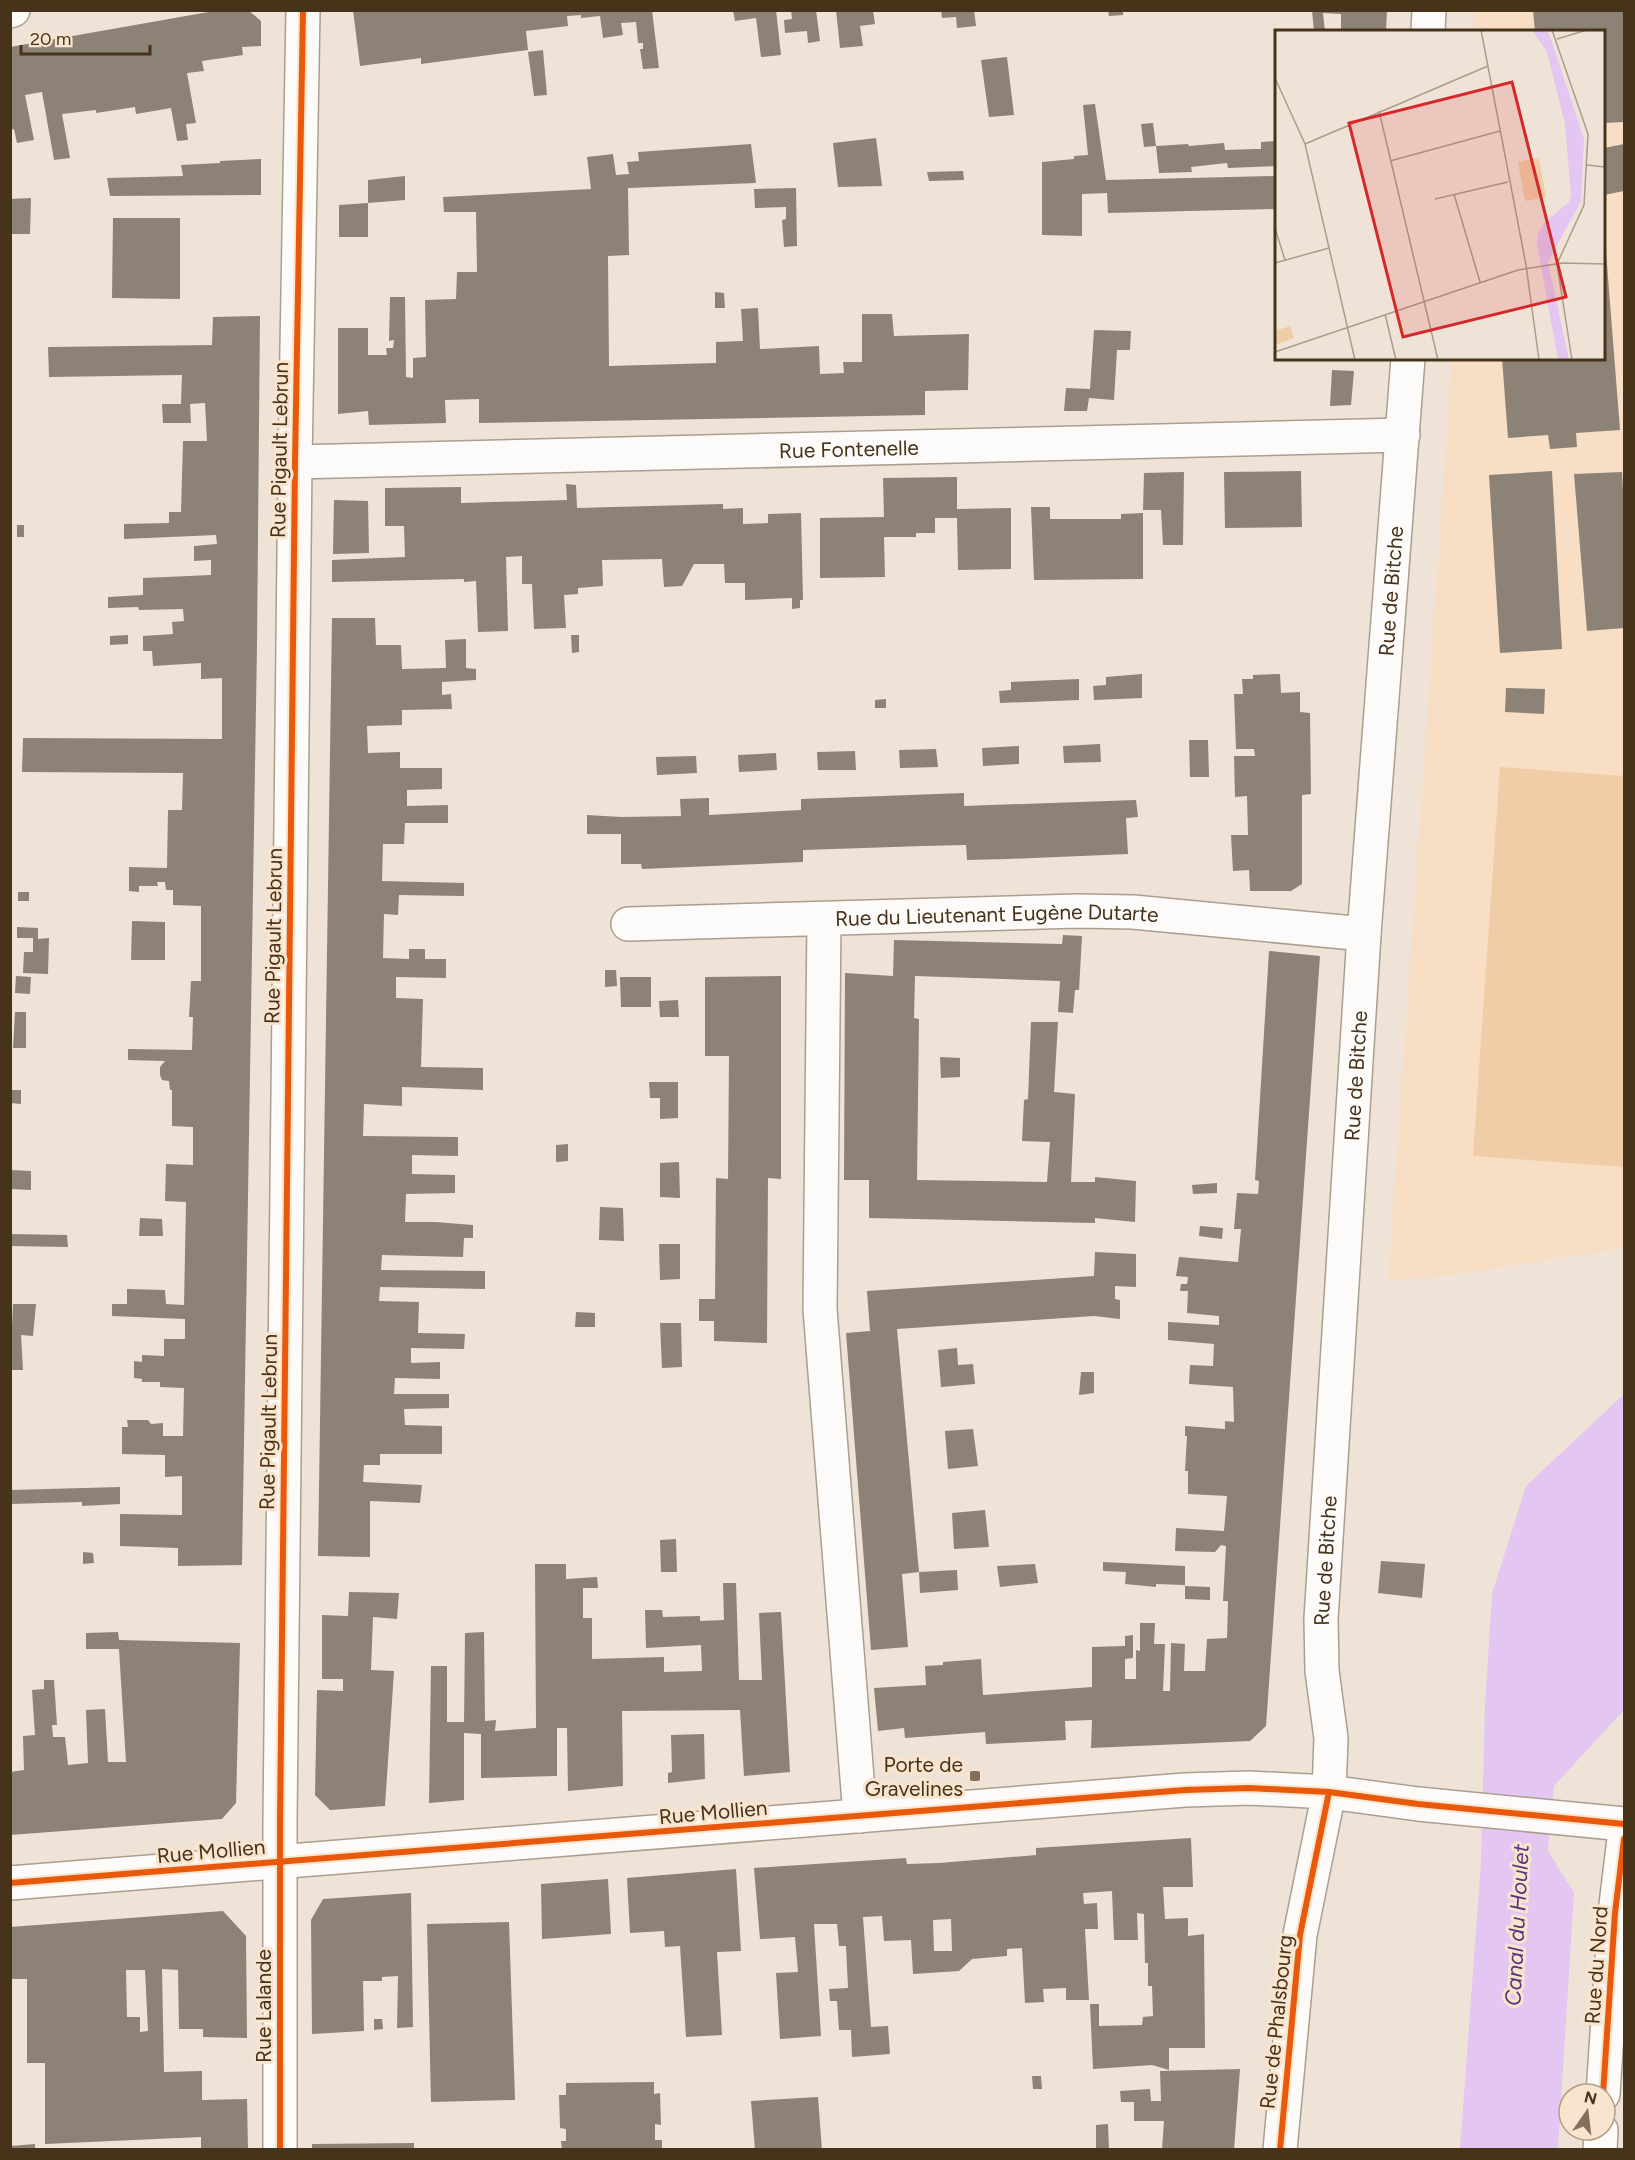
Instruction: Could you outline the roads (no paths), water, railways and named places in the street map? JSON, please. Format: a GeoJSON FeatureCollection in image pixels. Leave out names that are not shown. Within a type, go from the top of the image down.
{"type":"FeatureCollection","features":[{"type":"Feature","properties":{"kind":"street","name":"Rue Pigault Lebrun"},"geometry":{"type":"LineString","coordinates":[[279,1862],[295,462],[303,10]]}},
{"type":"Feature","properties":{"kind":"street"},"geometry":{"type":"LineString","coordinates":[[1428,30],[1429,10]]}},
{"type":"Feature","properties":{"kind":"street","name":"Rue de Bitche"},"geometry":{"type":"LineString","coordinates":[[1329,1792],[1331,1738],[1322,1671],[1320,1619],[1364,934],[1408,360]]}},
{"type":"Feature","properties":{"kind":"street","name":"Rue Fontenelle"},"geometry":{"type":"LineString","coordinates":[[295,462],[1403,435]]}},
{"type":"Feature","properties":{"kind":"street","name":"Rue du Lieutenant Eugène Dutarte"},"geometry":{"type":"LineString","coordinates":[[628,924],[1078,911],[1134,912],[1364,934]]}},
{"type":"Feature","properties":{"kind":"street"},"geometry":{"type":"LineString","coordinates":[[824,919],[820,1309],[860,1816]]}},
{"type":"Feature","properties":{"kind":"street","name":"Rue Mollien"},"geometry":{"type":"LineString","coordinates":[[10,1883],[1185,1790],[1249,1788],[1329,1792],[1418,1804],[1561,1816],[1624,1824]]}},
{"type":"Feature","properties":{"kind":"street","name":"Rue de Phalsbourg"},"geometry":{"type":"LineString","coordinates":[[1280,2150],[1300,1935],[1329,1792]]}},
{"type":"Feature","properties":{"kind":"street","name":"Rue du Nord"},"geometry":{"type":"LineString","coordinates":[[1604,2082],[1616,1913],[1624,1839]]}},
{"type":"Feature","properties":{"kind":"street","name":"Rue Lalande"},"geometry":{"type":"LineString","coordinates":[[279,1862],[280,2150]]}},
{"type":"Feature","properties":{"kind":"water","name":"Canal du Houlet"},"geometry":{"type":"Polygon","coordinates":[[[1624,1394],[1624,1710],[1554,1786],[1548,1851],[1574,1893],[1562,2082],[1557,2082],[1558,2149],[1460,2150],[1481,1861],[1485,1704],[1492,1594],[1526,1486],[1624,1394]]]}},
{"type":"Feature","properties":{"kind":"place","name":"Porte de Gravelines"},"geometry":{"type":"Point","coordinates":[975,1776]}}]}
